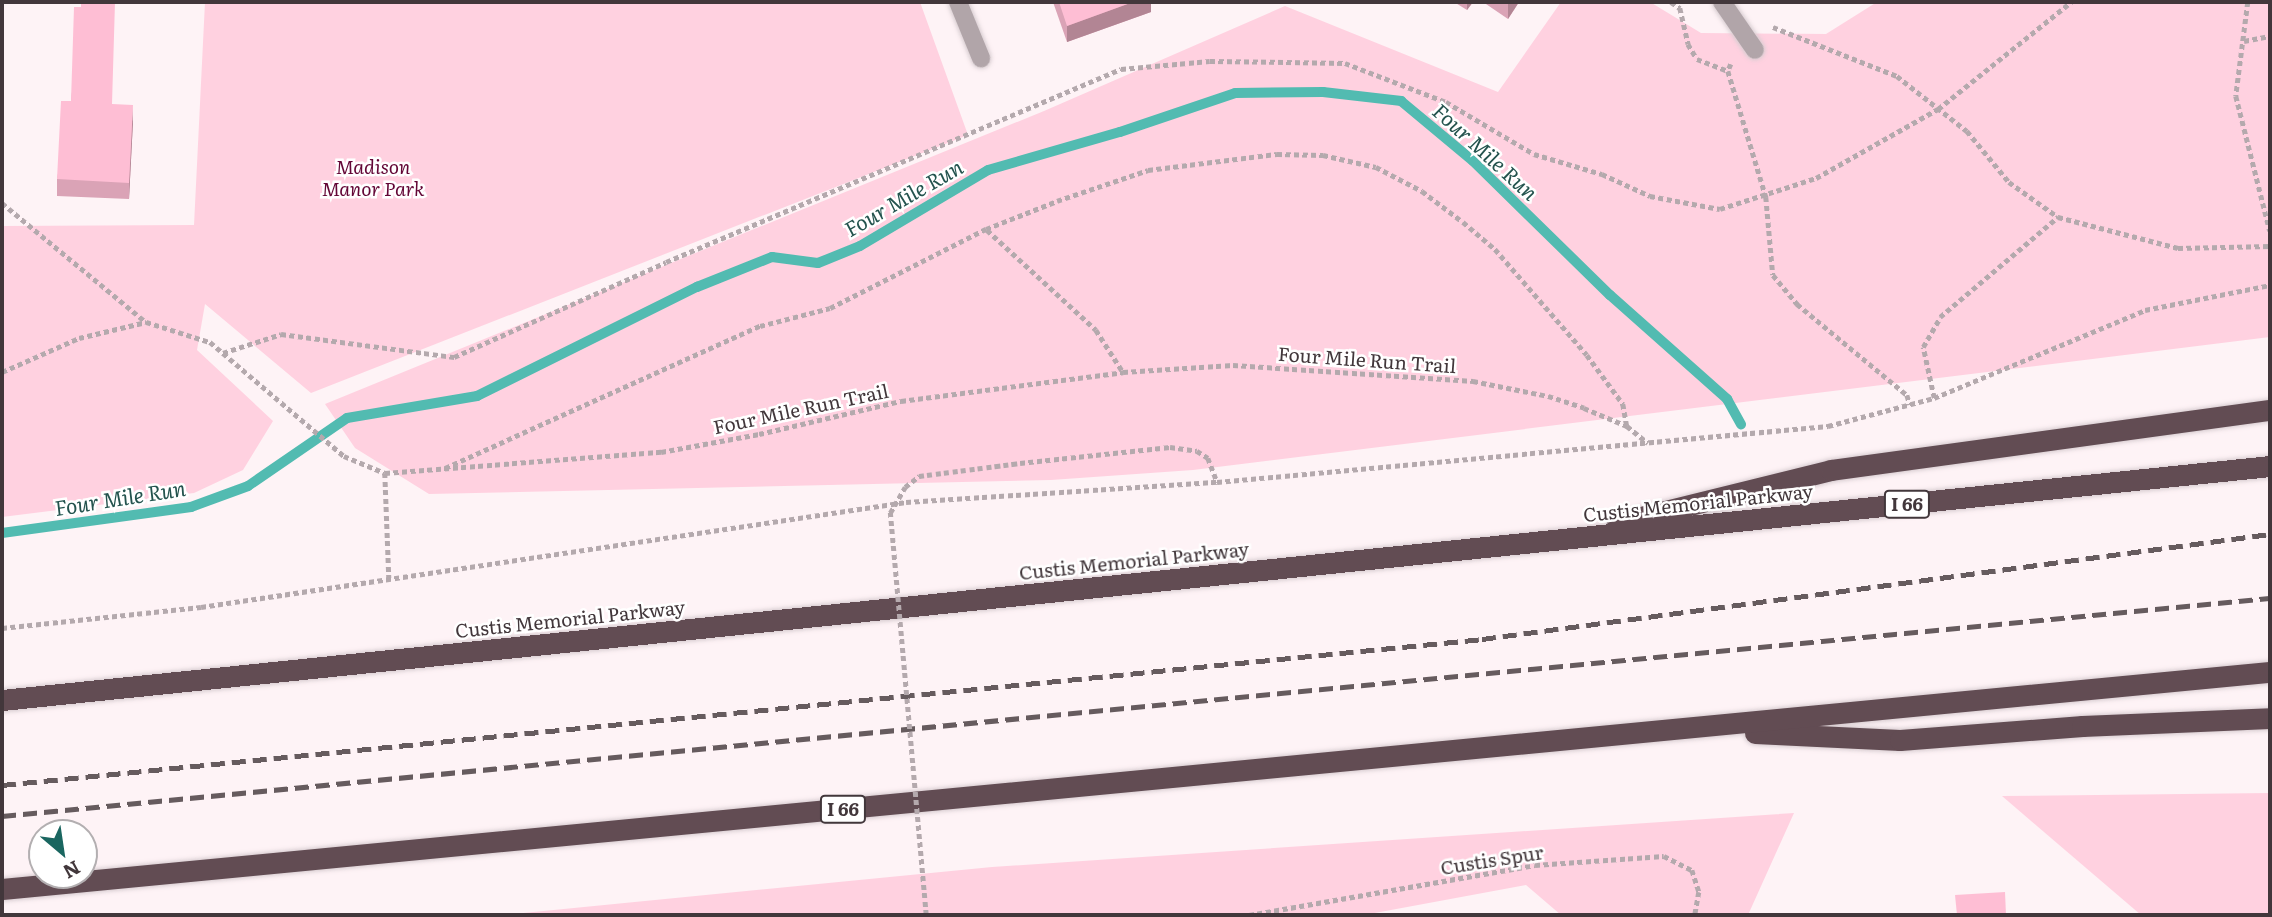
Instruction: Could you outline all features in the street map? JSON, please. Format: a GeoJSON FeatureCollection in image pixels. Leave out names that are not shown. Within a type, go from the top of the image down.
{"type":"FeatureCollection","features":[{"type":"Feature","properties":{"kind":"highway"},"geometry":{"type":"LineString","coordinates":[[1544,542],[1831,470],[2270,410]]}},
{"type":"Feature","properties":{"kind":"highway","name":"Custis Memorial Parkway"},"geometry":{"type":"LineString","coordinates":[[2,701],[2270,466]]}},
{"type":"Feature","properties":{"kind":"highway","name":"I 66"},"geometry":{"type":"LineString","coordinates":[[2,889],[2270,672]]}},
{"type":"Feature","properties":{"kind":"highway"},"geometry":{"type":"LineString","coordinates":[[1684,729],[1900,740],[2082,726],[2270,718]]}},
{"type":"Feature","properties":{"kind":"street"},"geometry":{"type":"LineString","coordinates":[[958,2],[981,58]]}},
{"type":"Feature","properties":{"kind":"street"},"geometry":{"type":"LineString","coordinates":[[1722,2],[1752,45]]}},
{"type":"Feature","properties":{"kind":"path"},"geometry":{"type":"LineString","coordinates":[[1671,2],[1680,8],[1688,44],[1697,59],[1728,71]]}},
{"type":"Feature","properties":{"kind":"path"},"geometry":{"type":"LineString","coordinates":[[223,353],[281,334],[454,357],[666,262],[1121,69],[1210,61],[1345,63],[1446,102],[1534,153],[1602,174],[1650,196],[1720,209],[1766,197],[1816,178],[1938,108],[2071,2]]}},
{"type":"Feature","properties":{"kind":"path"},"geometry":{"type":"LineString","coordinates":[[2248,2],[2236,96],[2270,231]]}},
{"type":"Feature","properties":{"kind":"path"},"geometry":{"type":"LineString","coordinates":[[1728,71],[1769,28],[1781,27],[1897,76],[1967,131],[2009,182],[2058,217],[2178,248],[2270,246]]}},
{"type":"Feature","properties":{"kind":"path"},"geometry":{"type":"LineString","coordinates":[[2244,41],[2270,36]]}},
{"type":"Feature","properties":{"kind":"path"},"geometry":{"type":"LineString","coordinates":[[1728,71],[1766,197],[1773,275],[1797,304],[1907,395],[1910,405]]}},
{"type":"Feature","properties":{"kind":"path"},"geometry":{"type":"LineString","coordinates":[[438,472],[760,326],[830,309],[986,229],[1148,170],[1278,154],[1323,155],[1376,167],[1422,191],[1495,249],[1587,355],[1623,404],[1627,426]]}},
{"type":"Feature","properties":{"kind":"path"},"geometry":{"type":"LineString","coordinates":[[2,203],[146,323]]}},
{"type":"Feature","properties":{"kind":"path"},"geometry":{"type":"LineString","coordinates":[[1934,398],[1923,348],[1940,317],[2058,217]]}},
{"type":"Feature","properties":{"kind":"path"},"geometry":{"type":"LineString","coordinates":[[986,229],[1096,330],[1123,372]]}},
{"type":"Feature","properties":{"kind":"path"},"geometry":{"type":"LineString","coordinates":[[2,628],[201,607],[906,502],[1217,482],[1828,426],[1934,398],[2145,310],[2270,285]]}},
{"type":"Feature","properties":{"kind":"path","name":"Four Mile Run Trail"},"geometry":{"type":"LineString","coordinates":[[2,372],[79,338],[146,323],[210,342],[344,456],[385,473],[438,472],[661,452],[901,401],[1123,372],[1233,365],[1472,381],[1548,396],[1627,426],[1648,443]]}},
{"type":"Feature","properties":{"kind":"path"},"geometry":{"type":"LineString","coordinates":[[926,915],[890,513],[905,487],[919,476],[1170,447],[1197,451],[1208,458],[1217,482]]}},
{"type":"Feature","properties":{"kind":"path"},"geometry":{"type":"LineString","coordinates":[[385,473],[389,578]]}},
{"type":"Feature","properties":{"kind":"path","name":"Custis Spur"},"geometry":{"type":"LineString","coordinates":[[1249,915],[1535,865],[1664,856],[1692,870],[1699,892],[1695,915]]}},
{"type":"Feature","properties":{"kind":"green space","name":"Madison Manor Park"},"geometry":{"type":"Polygon","coordinates":[[[205,2],[920,2],[968,135],[311,393],[205,304],[197,350],[273,421],[243,470],[194,493],[2,517],[2,226],[194,225],[205,2]]]}},
{"type":"Feature","properties":{"kind":"green space"},"geometry":{"type":"Polygon","coordinates":[[[1561,2],[1650,2],[1701,33],[1826,34],[1877,2],[2270,2],[2270,337],[1193,470],[1051,480],[429,494],[355,448],[325,404],[1044,111],[1285,6],[1498,92],[1561,2]]]}},
{"type":"Feature","properties":{"kind":"green space"},"geometry":{"type":"Polygon","coordinates":[[[2270,793],[2270,915],[2141,915],[2002,796],[2270,793]]]}},
{"type":"Feature","properties":{"kind":"green space"},"geometry":{"type":"Polygon","coordinates":[[[1794,813],[1748,915],[1561,915],[1526,885],[1364,915],[502,915],[992,867],[1794,813]]]}},
{"type":"Feature","properties":{"kind":"building"},"geometry":{"type":"Polygon","coordinates":[[[81,2],[115,2],[112,104],[133,105],[129,183],[57,179],[61,101],[71,101],[74,7],[81,7],[81,2]]]}},
{"type":"Feature","properties":{"kind":"building"},"geometry":{"type":"Polygon","coordinates":[[[1059,2],[1133,2],[1067,26],[1059,2]]]}},
{"type":"Feature","properties":{"kind":"building"},"geometry":{"type":"Polygon","coordinates":[[[2005,892],[2006,915],[1957,915],[1955,895],[2005,892]]]}},
{"type":"Feature","properties":{"kind":"waterway","name":"Four Mile Run"},"geometry":{"type":"LineString","coordinates":[[2,533],[191,507],[248,486],[347,418],[477,396],[697,287],[772,257],[818,263],[860,246],[988,170],[1120,132],[1235,93],[1323,92],[1401,101],[1473,161],[1610,295],[1727,399],[1741,424]]}},
{"type":"Feature","properties":{"kind":"railway"},"geometry":{"type":"LineString","coordinates":[[2,785],[1482,639],[2270,534]]}},
{"type":"Feature","properties":{"kind":"railway"},"geometry":{"type":"LineString","coordinates":[[2,816],[2270,598]]}}]}
